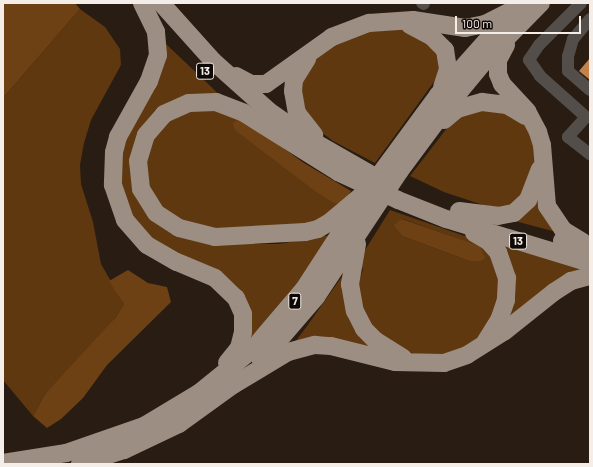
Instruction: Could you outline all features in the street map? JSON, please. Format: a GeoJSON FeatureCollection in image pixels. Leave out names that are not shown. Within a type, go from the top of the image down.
{"type":"FeatureCollection","features":[{"type":"Feature","properties":{"kind":"highway"},"geometry":{"type":"LineString","coordinates":[[142,3],[156,32],[158,55],[149,81],[125,121],[114,152],[112,169],[118,202],[125,220],[147,245],[177,262],[220,280],[232,292],[243,314],[243,332],[239,348],[199,393]]}},
{"type":"Feature","properties":{"kind":"highway","name":"13"},"geometry":{"type":"LineString","coordinates":[[145,3],[203,69],[273,131],[342,167],[420,202],[590,263]]}},
{"type":"Feature","properties":{"kind":"highway","name":"13"},"geometry":{"type":"LineString","coordinates":[[161,3],[212,61],[269,111],[342,167]]}},
{"type":"Feature","properties":{"kind":"highway"},"geometry":{"type":"LineString","coordinates":[[212,61],[246,82],[261,85],[271,82],[310,53],[343,32],[382,21],[413,20],[457,27],[476,27],[502,16],[520,3]]}},
{"type":"Feature","properties":{"kind":"highway","name":"7"},"geometry":{"type":"LineString","coordinates":[[3,463],[66,453],[117,437],[170,412],[199,393],[252,350],[279,321],[332,249],[370,189],[438,94],[520,3]]}},
{"type":"Feature","properties":{"kind":"highway","name":"7"},"geometry":{"type":"LineString","coordinates":[[80,464],[124,450],[152,438],[178,424],[233,385],[264,358],[291,329],[360,232],[422,140],[489,56],[541,3]]}},
{"type":"Feature","properties":{"kind":"highway"},"geometry":{"type":"LineString","coordinates":[[382,21],[403,23],[423,30],[442,46],[448,69],[438,94]]}},
{"type":"Feature","properties":{"kind":"highway"},"geometry":{"type":"LineString","coordinates":[[520,24],[499,56],[498,74],[502,84],[527,111],[540,138],[546,200],[550,214],[563,230],[590,245]]}},
{"type":"Feature","properties":{"kind":"highway"},"geometry":{"type":"LineString","coordinates":[[310,53],[294,80],[293,91],[297,113],[309,130],[342,167]]}},
{"type":"Feature","properties":{"kind":"highway"},"geometry":{"type":"LineString","coordinates":[[273,131],[244,113],[216,102],[198,101],[172,109],[151,127],[141,148],[138,171],[145,198],[160,216],[179,228],[215,237],[241,237],[305,232],[318,229],[330,222],[370,189]]}},
{"type":"Feature","properties":{"kind":"highway"},"geometry":{"type":"LineString","coordinates":[[422,140],[457,109],[482,102],[499,103],[515,108],[528,118],[540,138],[542,162],[537,181],[528,200],[519,210],[498,216],[453,215]]}},
{"type":"Feature","properties":{"kind":"highway"},"geometry":{"type":"LineString","coordinates":[[453,215],[488,242],[498,252],[505,266],[507,278],[506,300],[499,320],[484,344]]}},
{"type":"Feature","properties":{"kind":"highway","name":"13"},"geometry":{"type":"LineString","coordinates":[[453,215],[590,249]]}},
{"type":"Feature","properties":{"kind":"highway"},"geometry":{"type":"LineString","coordinates":[[360,232],[350,284],[355,312],[364,329],[376,341],[416,364]]}},
{"type":"Feature","properties":{"kind":"highway"},"geometry":{"type":"LineString","coordinates":[[233,385],[274,360],[315,345],[332,346],[416,364],[444,363],[467,355],[571,281],[590,276]]}},
{"type":"Feature","properties":{"kind":"street"},"geometry":{"type":"LineString","coordinates":[[581,3],[539,45],[529,60],[540,76],[589,117],[568,136],[590,154]]}},
{"type":"Feature","properties":{"kind":"street"},"geometry":{"type":"LineString","coordinates":[[590,19],[573,39],[568,56],[568,71],[590,90]]}},
{"type":"Feature","properties":{"kind":"shaded area"},"geometry":{"type":"Polygon","coordinates":[[[3,3],[75,3],[80,9],[3,98],[3,3]]]}},
{"type":"Feature","properties":{"kind":"shaded area"},"geometry":{"type":"Polygon","coordinates":[[[80,9],[105,27],[120,49],[121,65],[91,120],[84,143],[80,165],[81,184],[93,222],[101,264],[124,304],[116,317],[96,341],[45,394],[33,416],[3,380],[3,98],[80,9]]]}},
{"type":"Feature","properties":{"kind":"shaded area"},"geometry":{"type":"Polygon","coordinates":[[[402,28],[438,49],[439,75],[375,163],[333,141],[313,126],[306,118],[298,91],[314,57],[359,31],[402,28]]]}},
{"type":"Feature","properties":{"kind":"shaded area"},"geometry":{"type":"Polygon","coordinates":[[[166,44],[225,100],[161,110],[137,191],[210,244],[279,244],[330,235],[289,295],[248,342],[237,287],[224,275],[179,256],[152,239],[131,216],[120,184],[121,154],[166,44]]]}},
{"type":"Feature","properties":{"kind":"shaded area"},"geometry":{"type":"Polygon","coordinates":[[[198,106],[241,118],[324,196],[344,205],[305,227],[195,229],[154,202],[143,162],[161,124],[198,106]]]}},
{"type":"Feature","properties":{"kind":"shaded area"},"geometry":{"type":"Polygon","coordinates":[[[490,108],[518,118],[533,134],[536,161],[518,202],[498,210],[444,192],[410,176],[454,119],[490,108]]]}},
{"type":"Feature","properties":{"kind":"shaded area"},"geometry":{"type":"Polygon","coordinates":[[[241,118],[304,163],[351,191],[344,205],[332,202],[315,191],[235,130],[233,123],[241,118]]]}},
{"type":"Feature","properties":{"kind":"shaded area"},"geometry":{"type":"Polygon","coordinates":[[[540,187],[560,233],[511,220],[540,187]]]}},
{"type":"Feature","properties":{"kind":"shaded area"},"geometry":{"type":"Polygon","coordinates":[[[390,210],[479,241],[497,261],[501,299],[484,332],[472,345],[452,354],[416,354],[398,349],[371,325],[356,291],[363,269],[360,266],[362,255],[390,210]],[[403,219],[393,225],[402,236],[469,261],[479,246],[403,219]]]}},
{"type":"Feature","properties":{"kind":"shaded area"},"geometry":{"type":"Polygon","coordinates":[[[402,219],[480,246],[485,258],[481,261],[469,261],[402,236],[393,225],[402,219]]]}},
{"type":"Feature","properties":{"kind":"shaded area"},"geometry":{"type":"Polygon","coordinates":[[[502,244],[590,270],[506,321],[514,272],[502,244]]]}},
{"type":"Feature","properties":{"kind":"shaded area"},"geometry":{"type":"Polygon","coordinates":[[[128,270],[148,283],[167,287],[171,302],[107,365],[83,398],[61,419],[47,428],[33,416],[45,394],[116,317],[124,304],[109,281],[128,270]]]}},
{"type":"Feature","properties":{"kind":"shaded area"},"geometry":{"type":"Polygon","coordinates":[[[343,275],[376,350],[295,342],[307,326],[343,275]]]}},
{"type":"Feature","properties":{"kind":"building"},"geometry":{"type":"Polygon","coordinates":[[[590,58],[590,80],[579,71],[590,58]]]}}]}
